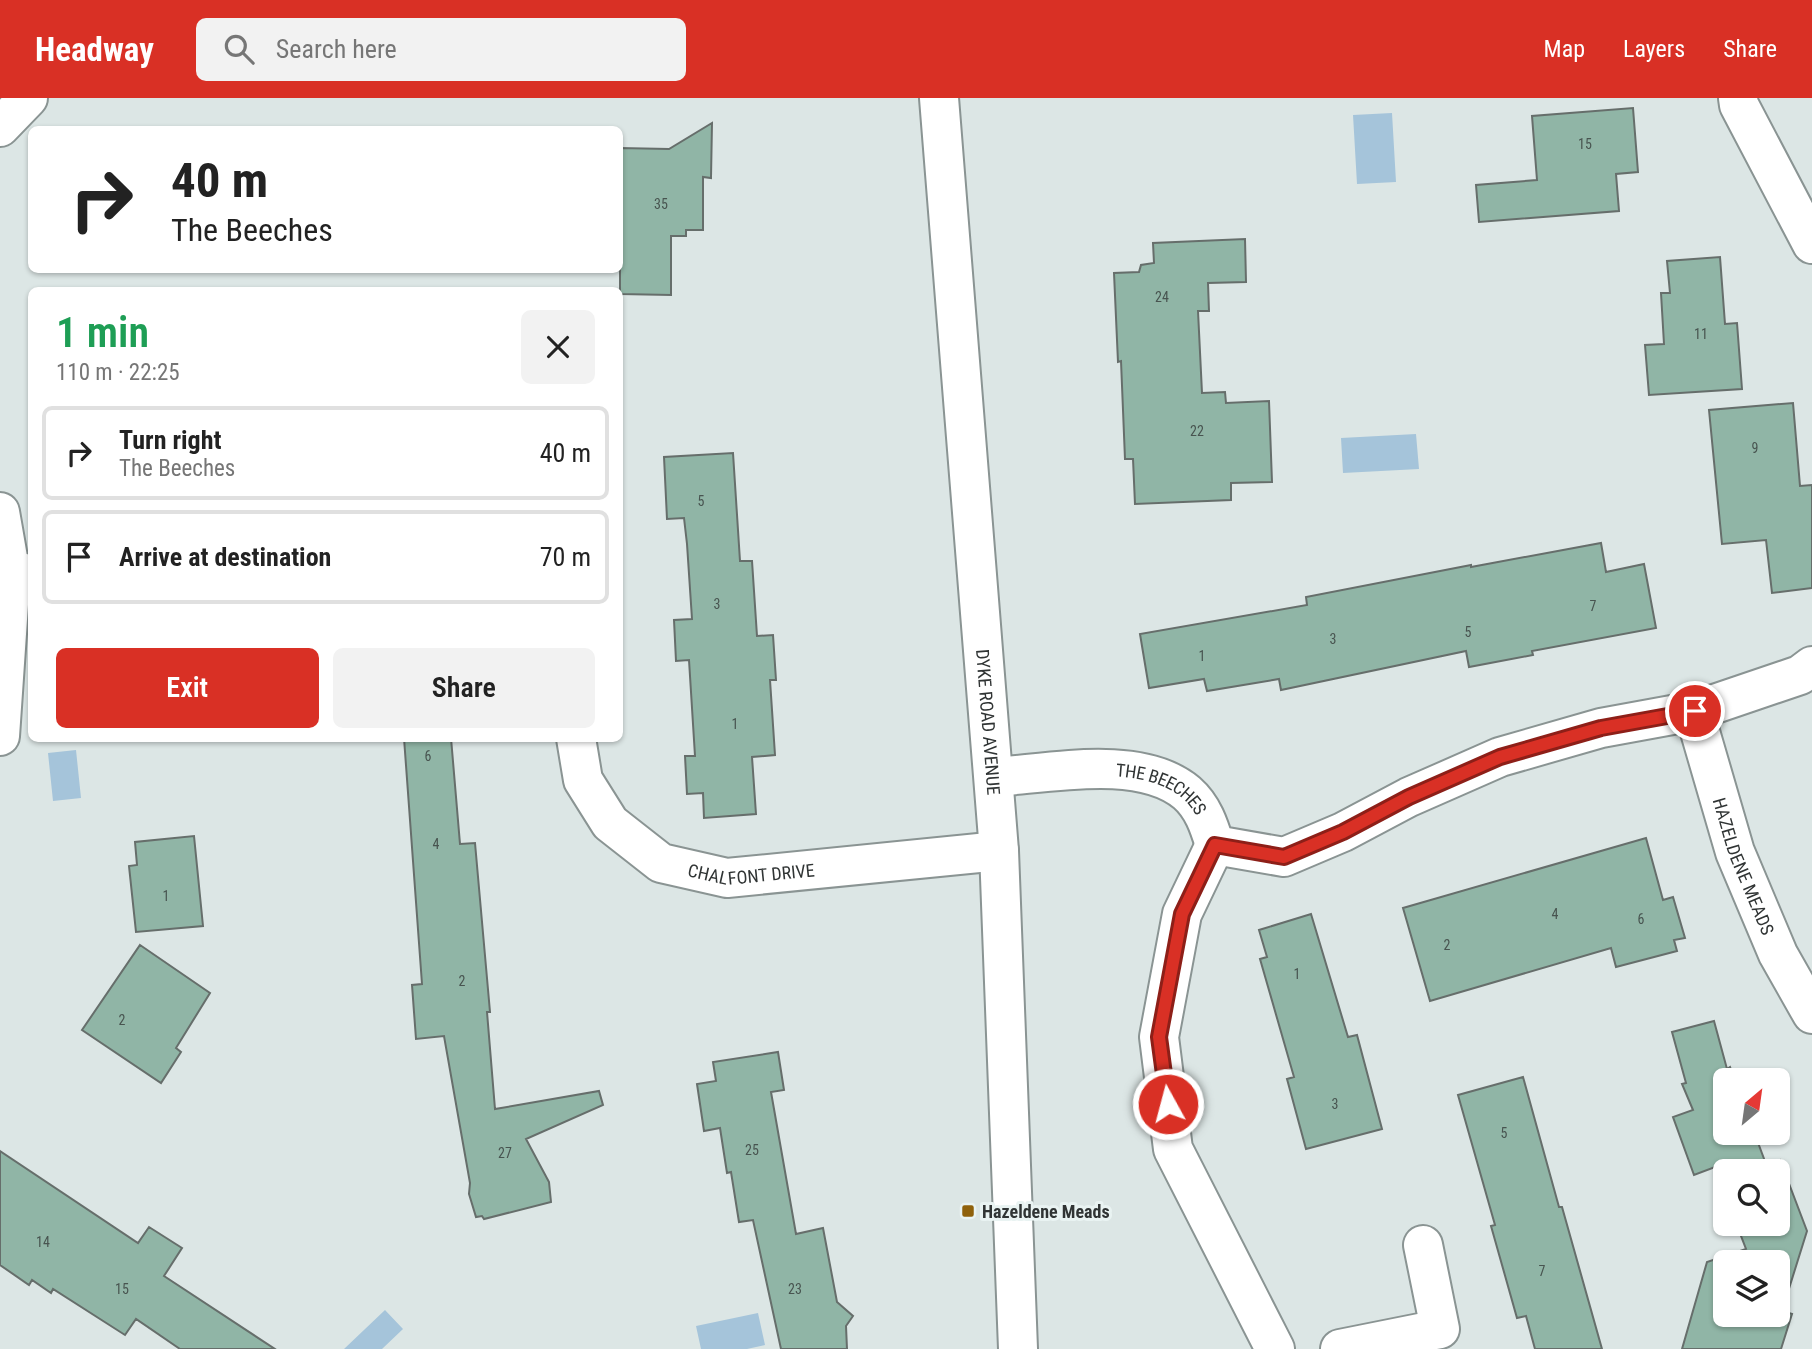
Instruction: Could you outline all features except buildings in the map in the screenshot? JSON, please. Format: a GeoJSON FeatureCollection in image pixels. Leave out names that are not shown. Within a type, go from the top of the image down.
{"type":"FeatureCollection","features":[{"type":"Feature","properties":{"kind":"street"},"geometry":{"type":"LineString","coordinates":[[0,127],[28,98]]}},
{"type":"Feature","properties":{"kind":"street","name":"DYKE ROAD AVENUE"},"geometry":{"type":"LineString","coordinates":[[939,98],[999,851],[1018,1349]]}},
{"type":"Feature","properties":{"kind":"street"},"geometry":{"type":"LineString","coordinates":[[1738,98],[1812,244]]}},
{"type":"Feature","properties":{"kind":"street"},"geometry":{"type":"LineString","coordinates":[[0,512],[21,574],[0,736]]}},
{"type":"Feature","properties":{"kind":"street","name":"THE BEECHES"},"geometry":{"type":"LineString","coordinates":[[994,777],[1115,768],[1152,774],[1187,793],[1206,818],[1215,845],[1284,857],[1343,832],[1409,797],[1500,757],[1601,728],[1695,711],[1800,675],[1812,666]]}},
{"type":"Feature","properties":{"kind":"street","name":"HAZELDENE MEADS"},"geometry":{"type":"LineString","coordinates":[[1695,711],[1735,852],[1778,954],[1812,1014]]}},
{"type":"Feature","properties":{"kind":"street","name":"CHALFONT DRIVE"},"geometry":{"type":"LineString","coordinates":[[577,742],[583,780],[610,823],[661,863],[727,878],[999,851]]}},
{"type":"Feature","properties":{"kind":"street"},"geometry":{"type":"LineString","coordinates":[[1215,845],[1182,914],[1159,1037],[1173,1149],[1275,1349]]}},
{"type":"Feature","properties":{"kind":"street"},"geometry":{"type":"LineString","coordinates":[[1340,1349],[1440,1329],[1423,1245]]}},
{"type":"Feature","properties":{"kind":"water"},"geometry":{"type":"Polygon","coordinates":[[[1392,113],[1396,182],[1357,184],[1353,115],[1392,113]]]}},
{"type":"Feature","properties":{"kind":"water"},"geometry":{"type":"Polygon","coordinates":[[[1416,434],[1419,469],[1343,473],[1341,438],[1416,434]]]}},
{"type":"Feature","properties":{"kind":"water"},"geometry":{"type":"Polygon","coordinates":[[[76,750],[81,798],[53,801],[48,753],[76,750]]]}},
{"type":"Feature","properties":{"kind":"water"},"geometry":{"type":"Polygon","coordinates":[[[385,1310],[403,1329],[382,1349],[344,1349],[385,1310]]]}},
{"type":"Feature","properties":{"kind":"water"},"geometry":{"type":"Polygon","coordinates":[[[758,1313],[765,1345],[747,1349],[701,1349],[696,1326],[758,1313]]]}},
{"type":"Feature","properties":{"kind":"place","name":"Hazeldene Meads"},"geometry":{"type":"Point","coordinates":[968,1211]}},
{"type":"Feature","properties":{"kind":"route"},"geometry":{"type":"LineString","coordinates":[[1168,1104],[1159,1037],[1182,914],[1215,845],[1284,857],[1343,832],[1409,797],[1500,757],[1601,728],[1695,711]]}}]}
